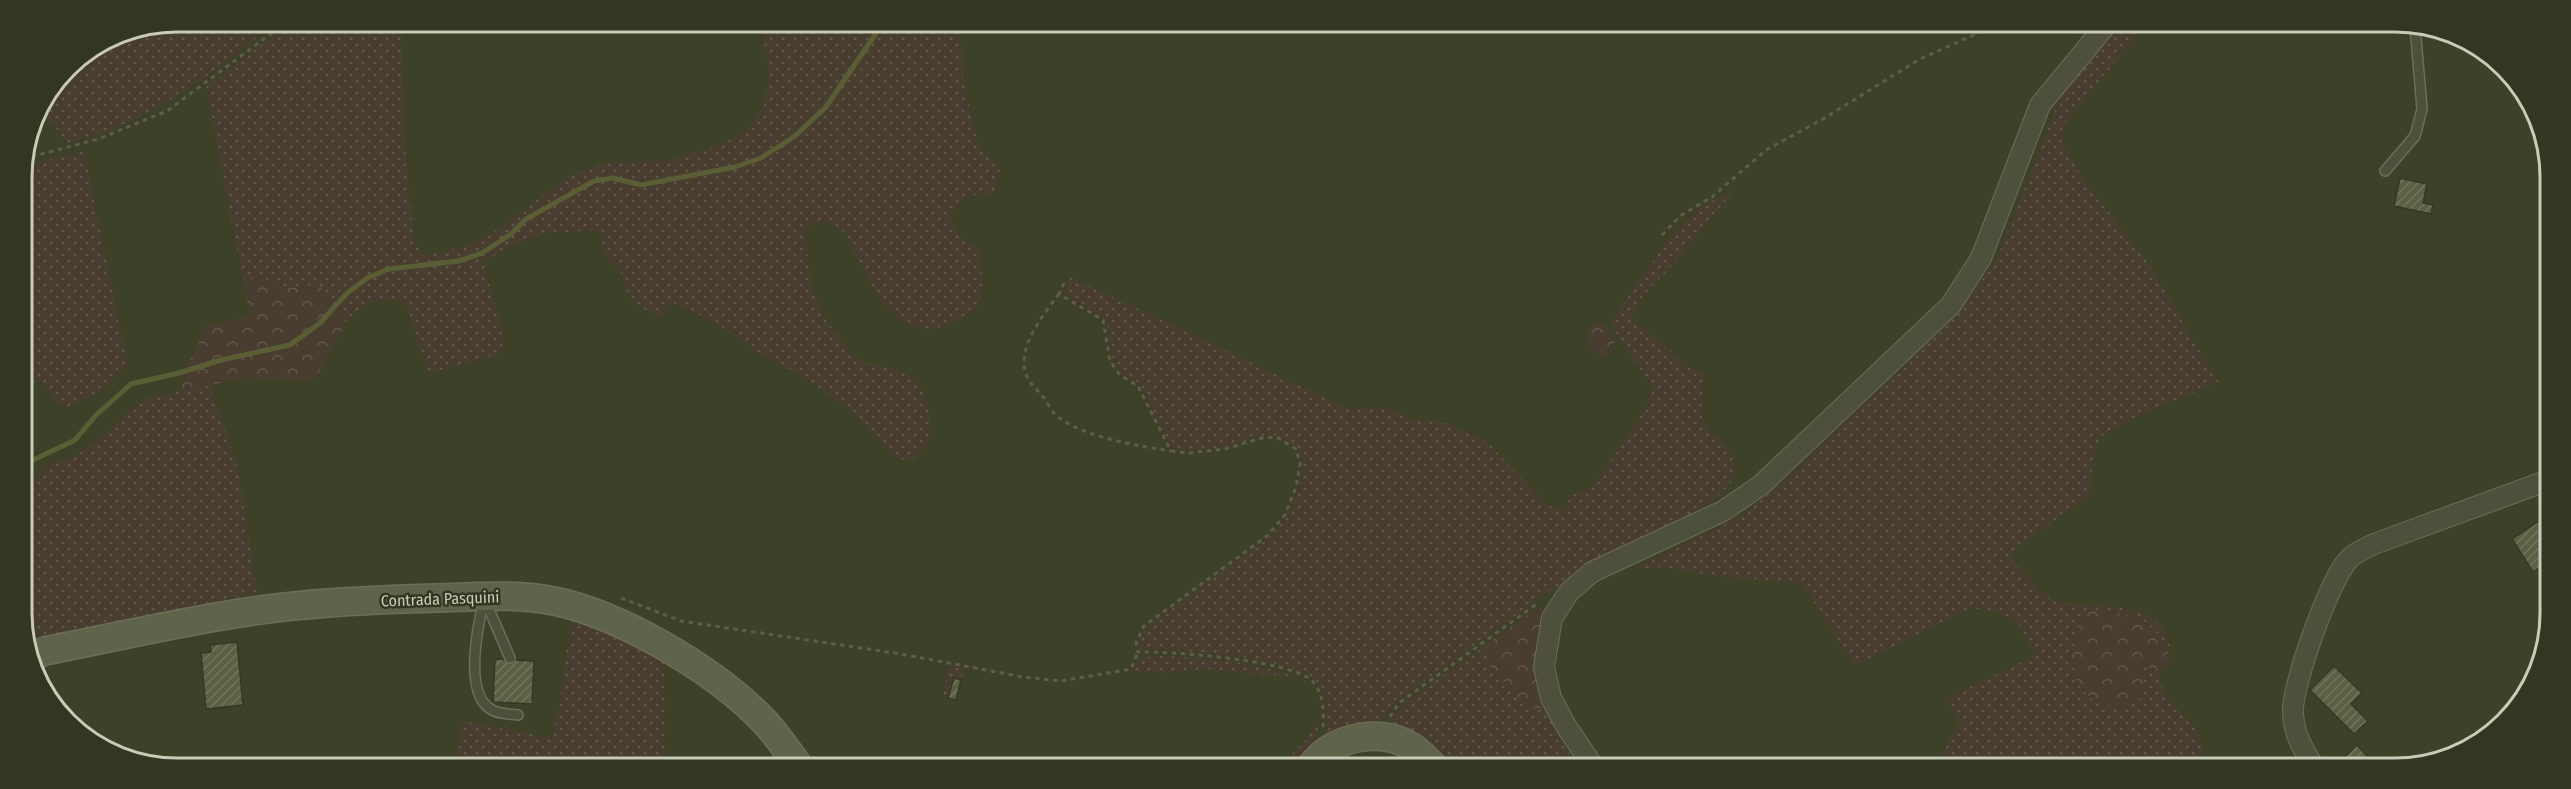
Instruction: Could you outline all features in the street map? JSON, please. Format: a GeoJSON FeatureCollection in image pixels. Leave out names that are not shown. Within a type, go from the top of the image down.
{"type":"FeatureCollection","features":[{"type":"Feature","properties":{"kind":"street"},"geometry":{"type":"LineString","coordinates":[[1587,757],[1551,698],[1544,667],[1552,618],[1569,592],[1592,572],[1723,511],[1761,485],[1952,305],[1982,258],[2040,105],[2101,32]]}},
{"type":"Feature","properties":{"kind":"street"},"geometry":{"type":"LineString","coordinates":[[2307,757],[2296,738],[2292,710],[2301,669],[2334,583],[2349,558],[2373,544],[2540,483]]}},
{"type":"Feature","properties":{"kind":"street","name":"Contrada Pasquini"},"geometry":{"type":"LineString","coordinates":[[38,654],[229,614],[347,602],[484,597],[531,598],[574,606],[609,619],[658,643],[734,693],[760,716],[793,758]]}},
{"type":"Feature","properties":{"kind":"street"},"geometry":{"type":"LineString","coordinates":[[1321,757],[1337,745],[1359,736],[1388,736],[1412,747],[1424,757]]}},
{"type":"Feature","properties":{"kind":"lane"},"geometry":{"type":"LineString","coordinates":[[2385,171],[2415,135],[2422,109],[2416,33]]}},
{"type":"Feature","properties":{"kind":"lane"},"geometry":{"type":"LineString","coordinates":[[484,597],[510,658]]}},
{"type":"Feature","properties":{"kind":"lane"},"geometry":{"type":"LineString","coordinates":[[484,597],[475,648],[476,683],[480,699],[493,711],[518,715]]}},
{"type":"Feature","properties":{"kind":"path"},"geometry":{"type":"LineString","coordinates":[[33,157],[98,140],[166,111],[273,32]]}},
{"type":"Feature","properties":{"kind":"path"},"geometry":{"type":"LineString","coordinates":[[1662,235],[1680,216],[1712,197],[1766,150],[1822,119],[1920,59],[1980,32]]}},
{"type":"Feature","properties":{"kind":"path"},"geometry":{"type":"LineString","coordinates":[[612,594],[681,621],[901,654],[1023,677],[1060,681],[1131,669],[1138,652],[1136,643],[1144,626],[1267,536],[1285,514],[1296,487],[1300,464],[1296,449],[1278,438],[1265,437],[1225,449],[1190,453],[1144,447],[1078,430],[1056,415],[1027,381],[1024,362],[1028,345],[1064,283]]}},
{"type":"Feature","properties":{"kind":"path"},"geometry":{"type":"LineString","coordinates":[[1059,294],[1103,320],[1110,361],[1120,375],[1138,386],[1171,451]]}},
{"type":"Feature","properties":{"kind":"path"},"geometry":{"type":"LineString","coordinates":[[1377,736],[1399,703],[1552,592],[1569,592]]}},
{"type":"Feature","properties":{"kind":"path"},"geometry":{"type":"LineString","coordinates":[[1138,652],[1160,651],[1228,658],[1282,668],[1311,680],[1322,699],[1324,714],[1318,757]]}},
{"type":"Feature","properties":{"kind":"green space"},"geometry":{"type":"Polygon","coordinates":[[[263,32],[205,77],[153,110],[98,134],[68,143],[45,115],[46,112],[74,74],[112,46],[139,36],[158,33],[263,32]]]}},
{"type":"Feature","properties":{"kind":"green space"},"geometry":{"type":"Polygon","coordinates":[[[278,32],[401,32],[404,135],[413,235],[423,256],[470,245],[494,232],[572,174],[604,163],[674,160],[724,143],[745,131],[764,106],[769,74],[763,32],[961,32],[963,79],[979,148],[1001,167],[993,195],[978,194],[966,198],[957,207],[950,220],[958,234],[979,250],[983,287],[977,308],[948,325],[929,330],[906,323],[877,296],[844,232],[829,223],[813,222],[805,231],[810,281],[822,315],[854,356],[868,364],[895,369],[917,379],[930,420],[929,437],[925,447],[913,460],[897,459],[852,412],[795,372],[758,352],[714,322],[673,303],[660,317],[638,306],[628,294],[620,270],[606,257],[599,230],[547,233],[514,244],[483,262],[502,330],[504,353],[429,373],[404,301],[386,300],[372,303],[359,310],[346,323],[334,300],[317,294],[322,288],[278,286],[262,276],[243,279],[206,87],[278,32]]]}},
{"type":"Feature","properties":{"kind":"green space"},"geometry":{"type":"Polygon","coordinates":[[[2113,32],[2141,32],[2074,111],[2063,129],[2062,141],[2084,180],[2150,266],[2218,382],[2124,422],[2099,438],[2091,473],[2090,495],[2015,549],[2011,560],[2055,601],[2133,610],[2158,622],[2166,633],[2170,649],[2142,619],[2126,613],[2109,611],[2085,613],[2076,658],[2079,679],[2091,699],[2142,680],[2143,667],[2159,669],[2162,685],[2168,697],[2199,736],[2203,757],[1940,757],[1960,723],[1947,698],[2036,655],[2016,621],[1999,612],[1970,608],[1855,666],[1802,583],[1723,577],[1663,567],[1635,569],[1744,515],[1797,469],[1952,320],[1996,261],[2057,106],[2113,32]]]}},
{"type":"Feature","properties":{"kind":"green space"},"geometry":{"type":"Polygon","coordinates":[[[84,151],[128,366],[101,392],[67,407],[59,404],[41,382],[32,382],[32,164],[84,151]]]}},
{"type":"Feature","properties":{"kind":"green space"},"geometry":{"type":"Polygon","coordinates":[[[1735,189],[1683,254],[1639,300],[1632,320],[1668,348],[1684,366],[1703,374],[1702,416],[1709,431],[1729,447],[1737,475],[1714,499],[1684,518],[1614,553],[1559,588],[1557,586],[1416,687],[1395,704],[1379,725],[1324,749],[1325,702],[1319,685],[1313,678],[1300,671],[1257,660],[1177,650],[1140,649],[1139,643],[1146,628],[1269,538],[1288,516],[1299,488],[1303,463],[1298,448],[1279,435],[1265,435],[1225,447],[1190,450],[1172,448],[1140,384],[1122,373],[1113,360],[1106,318],[1063,293],[1071,277],[1348,409],[1382,407],[1408,418],[1448,424],[1488,443],[1548,506],[1563,509],[1571,496],[1593,485],[1639,420],[1654,387],[1620,342],[1611,321],[1670,237],[1701,207],[1735,189]]]}},
{"type":"Feature","properties":{"kind":"green space"},"geometry":{"type":"Polygon","coordinates":[[[262,276],[271,283],[285,288],[323,287],[317,294],[334,300],[346,323],[314,381],[243,378],[180,392],[189,361],[198,349],[202,327],[250,316],[243,279],[262,276]]]}},
{"type":"Feature","properties":{"kind":"green space"},"geometry":{"type":"Polygon","coordinates":[[[1599,322],[1612,332],[1615,343],[1609,354],[1603,356],[1591,352],[1587,339],[1591,328],[1599,322]]]}},
{"type":"Feature","properties":{"kind":"green space"},"geometry":{"type":"Polygon","coordinates":[[[210,386],[238,468],[257,593],[40,639],[32,621],[32,612],[32,482],[35,476],[51,464],[68,459],[89,447],[130,411],[151,397],[210,386]]]}},
{"type":"Feature","properties":{"kind":"green space"},"geometry":{"type":"Polygon","coordinates":[[[1538,607],[1545,608],[1539,639],[1546,708],[1534,709],[1520,703],[1490,665],[1486,645],[1538,607]]]}},
{"type":"Feature","properties":{"kind":"green space"},"geometry":{"type":"Polygon","coordinates":[[[572,609],[664,657],[665,758],[458,758],[462,721],[552,738],[561,696],[572,609]]]}},
{"type":"Feature","properties":{"kind":"green space"},"geometry":{"type":"Polygon","coordinates":[[[2101,609],[2125,614],[2147,624],[2163,640],[2168,651],[2171,664],[2159,669],[2143,667],[2143,696],[2127,706],[2104,704],[2091,698],[2082,689],[2076,677],[2073,652],[2079,625],[2085,613],[2101,609]]]}},
{"type":"Feature","properties":{"kind":"green space"},"geometry":{"type":"Polygon","coordinates":[[[1486,645],[1490,665],[1520,703],[1546,708],[1557,734],[1572,757],[1428,757],[1384,728],[1405,702],[1486,645]]]}},
{"type":"Feature","properties":{"kind":"green space"},"geometry":{"type":"Polygon","coordinates":[[[1169,656],[1258,666],[1309,682],[1289,676],[1208,669],[1163,673],[1131,671],[1143,657],[1169,656]]]}},
{"type":"Feature","properties":{"kind":"green space"},"geometry":{"type":"Polygon","coordinates":[[[948,665],[964,668],[958,701],[943,698],[948,665]]]}},
{"type":"Feature","properties":{"kind":"green space"},"geometry":{"type":"Polygon","coordinates":[[[1319,719],[1315,754],[1312,757],[1288,758],[1307,739],[1319,719]]]}},
{"type":"Feature","properties":{"kind":"building"},"geometry":{"type":"Polygon","coordinates":[[[2400,178],[2427,184],[2423,203],[2433,205],[2431,214],[2394,206],[2400,178]]]}},
{"type":"Feature","properties":{"kind":"building"},"geometry":{"type":"Polygon","coordinates":[[[2540,520],[2540,567],[2533,572],[2512,539],[2540,520]]]}},
{"type":"Feature","properties":{"kind":"building"},"geometry":{"type":"Polygon","coordinates":[[[237,642],[243,705],[206,709],[201,653],[211,652],[210,645],[237,642]]]}},
{"type":"Feature","properties":{"kind":"building"},"geometry":{"type":"Polygon","coordinates":[[[495,659],[534,661],[532,704],[493,702],[495,659]]]}},
{"type":"Feature","properties":{"kind":"building"},"geometry":{"type":"Polygon","coordinates":[[[2334,666],[2362,693],[2351,704],[2368,721],[2354,734],[2310,690],[2334,666]]]}},
{"type":"Feature","properties":{"kind":"building"},"geometry":{"type":"Polygon","coordinates":[[[954,678],[961,680],[956,700],[948,698],[954,678]]]}},
{"type":"Feature","properties":{"kind":"building"},"geometry":{"type":"Polygon","coordinates":[[[2357,745],[2368,757],[2368,757],[2344,757],[2357,745]]]}},
{"type":"Feature","properties":{"kind":"waterway"},"geometry":{"type":"LineString","coordinates":[[32,461],[75,440],[96,415],[131,384],[221,360],[290,345],[320,323],[346,294],[367,278],[389,269],[459,261],[482,253],[511,234],[526,219],[594,181],[613,178],[641,185],[735,167],[761,158],[795,136],[826,107],[877,32]]}}]}
